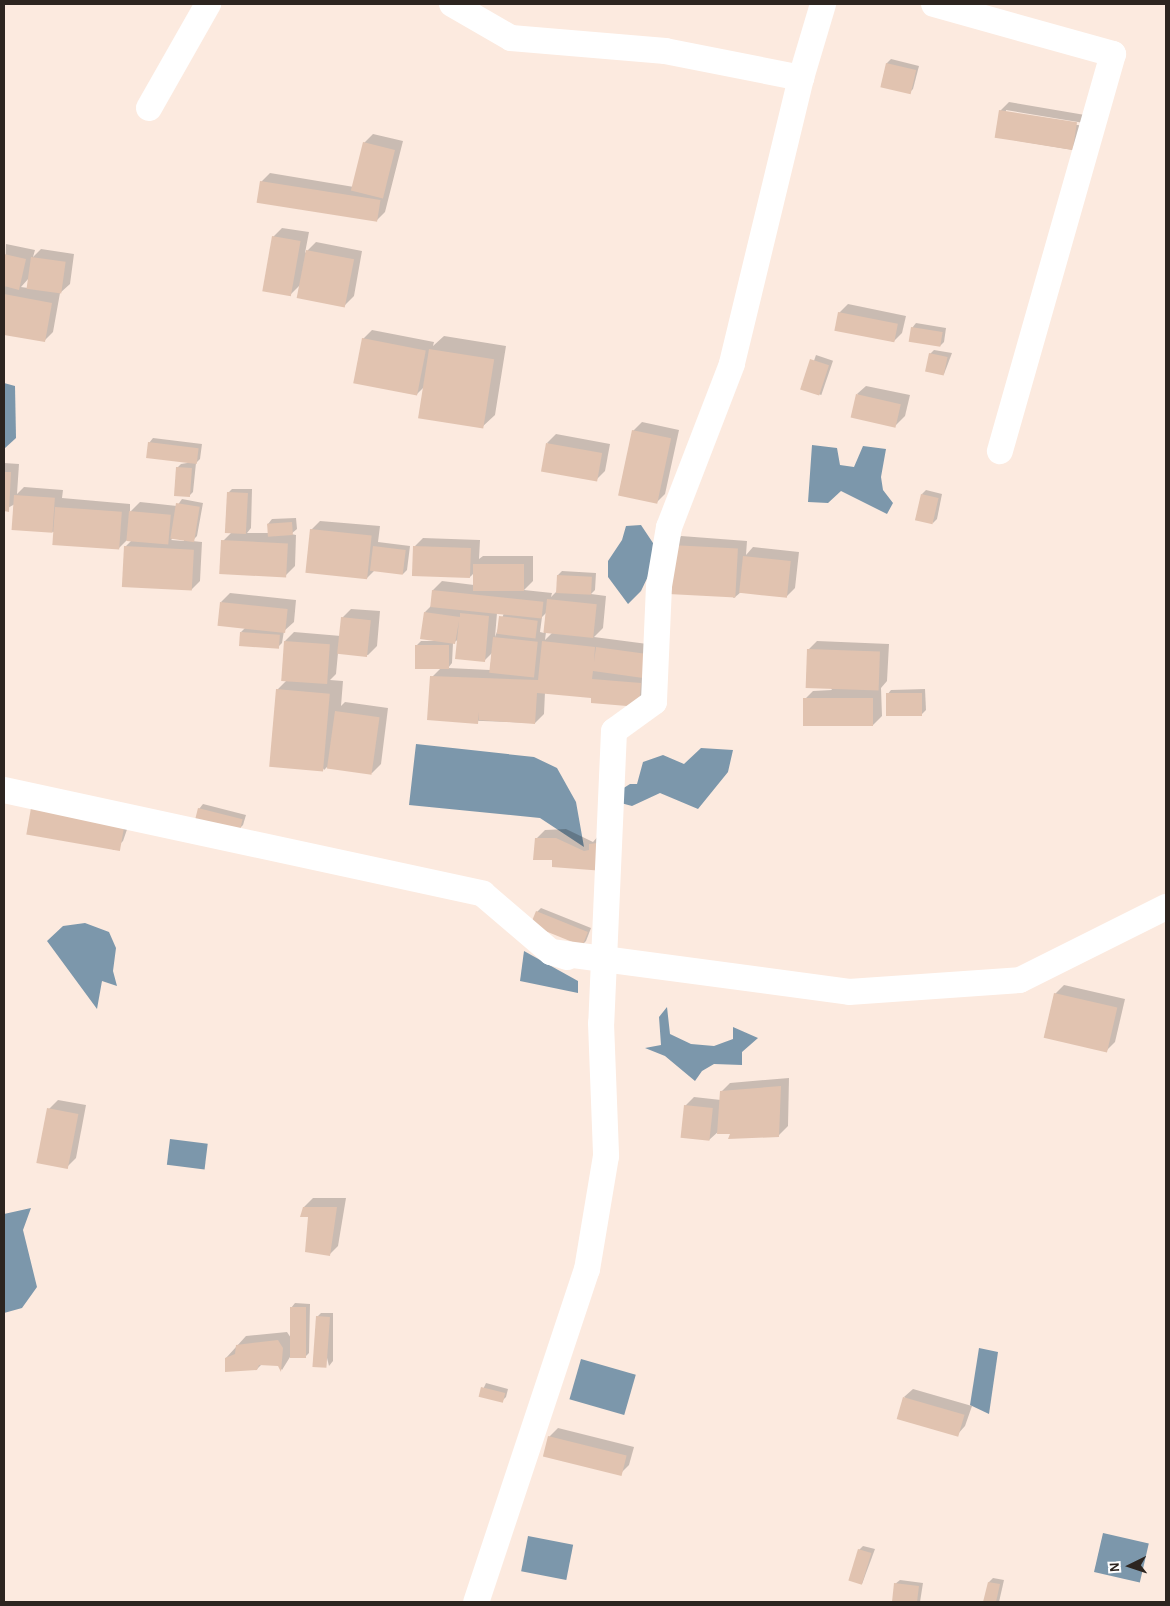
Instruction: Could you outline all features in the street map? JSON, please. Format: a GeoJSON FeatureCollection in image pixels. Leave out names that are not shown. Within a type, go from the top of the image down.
{"type":"FeatureCollection","features":[{"type":"Feature","properties":{"kind":"street"},"geometry":{"type":"LineString","coordinates":[[149,108],[208,4]]}},
{"type":"Feature","properties":{"kind":"street"},"geometry":{"type":"LineString","coordinates":[[452,4],[511,38],[665,51],[801,78]]}},
{"type":"Feature","properties":{"kind":"street"},"geometry":{"type":"LineString","coordinates":[[476,1602],[587,1269],[606,1156],[601,1023],[614,731],[654,702],[659,586],[669,527],[732,364],[801,78],[823,4]]}},
{"type":"Feature","properties":{"kind":"street"},"geometry":{"type":"LineString","coordinates":[[934,4],[1113,54],[1000,451]]}},
{"type":"Feature","properties":{"kind":"street"},"geometry":{"type":"LineString","coordinates":[[4,790],[483,894],[550,952],[604,964],[849,992],[1020,980],[1166,908]]}},
{"type":"Feature","properties":{"kind":"water"},"geometry":{"type":"Polygon","coordinates":[[[4,383],[15,386],[16,438],[4,449],[4,383]]]}},
{"type":"Feature","properties":{"kind":"water"},"geometry":{"type":"Polygon","coordinates":[[[812,445],[837,448],[840,465],[854,467],[863,446],[886,449],[881,477],[883,490],[893,503],[887,514],[841,491],[828,503],[808,502],[812,445]]]}},
{"type":"Feature","properties":{"kind":"water"},"geometry":{"type":"Polygon","coordinates":[[[641,525],[653,543],[652,568],[641,591],[628,604],[608,577],[608,561],[622,540],[626,526],[641,525]]]}},
{"type":"Feature","properties":{"kind":"water"},"geometry":{"type":"Polygon","coordinates":[[[416,744],[534,757],[557,768],[576,802],[584,847],[540,818],[409,805],[416,744]]]}},
{"type":"Feature","properties":{"kind":"water"},"geometry":{"type":"Polygon","coordinates":[[[701,748],[733,750],[728,772],[698,809],[660,793],[632,806],[617,802],[619,791],[630,784],[637,784],[643,762],[663,755],[684,764],[701,748]]]}},
{"type":"Feature","properties":{"kind":"water"},"geometry":{"type":"Polygon","coordinates":[[[85,923],[109,932],[116,948],[113,971],[117,986],[102,981],[97,1009],[47,941],[63,926],[85,923]]]}},
{"type":"Feature","properties":{"kind":"water"},"geometry":{"type":"Polygon","coordinates":[[[524,951],[578,981],[578,993],[520,981],[524,951]]]}},
{"type":"Feature","properties":{"kind":"water"},"geometry":{"type":"Polygon","coordinates":[[[667,1007],[670,1034],[691,1044],[714,1046],[733,1039],[733,1027],[758,1038],[742,1052],[742,1065],[714,1064],[702,1071],[695,1081],[665,1056],[645,1048],[661,1045],[659,1017],[667,1007]]]}},
{"type":"Feature","properties":{"kind":"water"},"geometry":{"type":"Polygon","coordinates":[[[170,1139],[208,1144],[205,1169],[167,1165],[170,1139]]]}},
{"type":"Feature","properties":{"kind":"water"},"geometry":{"type":"Polygon","coordinates":[[[31,1208],[23,1230],[37,1287],[22,1308],[4,1313],[4,1214],[31,1208]]]}},
{"type":"Feature","properties":{"kind":"water"},"geometry":{"type":"Polygon","coordinates":[[[979,1348],[998,1352],[989,1414],[970,1405],[979,1348]]]}},
{"type":"Feature","properties":{"kind":"water"},"geometry":{"type":"Polygon","coordinates":[[[581,1359],[636,1375],[624,1415],[569,1399],[581,1359]]]}},
{"type":"Feature","properties":{"kind":"water"},"geometry":{"type":"Polygon","coordinates":[[[1103,1533],[1149,1544],[1140,1583],[1094,1572],[1103,1533]]]}},
{"type":"Feature","properties":{"kind":"water"},"geometry":{"type":"Polygon","coordinates":[[[528,1536],[573,1545],[566,1580],[521,1571],[528,1536]]]}},
{"type":"Feature","properties":{"kind":"building"},"geometry":{"type":"Polygon","coordinates":[[[886,63],[916,70],[911,94],[880,87],[886,63]]]}},
{"type":"Feature","properties":{"kind":"building"},"geometry":{"type":"Polygon","coordinates":[[[999,110],[1077,122],[1073,150],[995,138],[999,110]]]}},
{"type":"Feature","properties":{"kind":"building"},"geometry":{"type":"Polygon","coordinates":[[[363,142],[395,150],[383,198],[351,191],[363,142]]]}},
{"type":"Feature","properties":{"kind":"building"},"geometry":{"type":"Polygon","coordinates":[[[260,181],[380,200],[377,222],[257,203],[260,181]]]}},
{"type":"Feature","properties":{"kind":"building"},"geometry":{"type":"Polygon","coordinates":[[[272,236],[301,241],[291,296],[262,291],[272,236]]]}},
{"type":"Feature","properties":{"kind":"building"},"geometry":{"type":"Polygon","coordinates":[[[306,250],[354,259],[345,307],[297,298],[306,250]]]}},
{"type":"Feature","properties":{"kind":"building"},"geometry":{"type":"Polygon","coordinates":[[[4,254],[26,259],[19,290],[4,286],[4,254]]]}},
{"type":"Feature","properties":{"kind":"building"},"geometry":{"type":"Polygon","coordinates":[[[31,257],[66,262],[61,294],[27,289],[31,257]]]}},
{"type":"Feature","properties":{"kind":"building"},"geometry":{"type":"Polygon","coordinates":[[[4,294],[52,303],[45,342],[4,335],[4,294]]]}},
{"type":"Feature","properties":{"kind":"building"},"geometry":{"type":"Polygon","coordinates":[[[838,312],[898,324],[894,342],[834,331],[838,312]]]}},
{"type":"Feature","properties":{"kind":"building"},"geometry":{"type":"Polygon","coordinates":[[[911,327],[943,332],[940,347],[909,342],[911,327]]]}},
{"type":"Feature","properties":{"kind":"building"},"geometry":{"type":"Polygon","coordinates":[[[362,338],[426,350],[417,396],[353,383],[362,338]]]}},
{"type":"Feature","properties":{"kind":"building"},"geometry":{"type":"Polygon","coordinates":[[[429,349],[494,359],[483,428],[418,418],[429,349]]]}},
{"type":"Feature","properties":{"kind":"building"},"geometry":{"type":"Polygon","coordinates":[[[929,353],[948,357],[944,376],[925,372],[929,353]]]}},
{"type":"Feature","properties":{"kind":"building"},"geometry":{"type":"Polygon","coordinates":[[[810,359],[829,365],[819,396],[800,389],[810,359]]]}},
{"type":"Feature","properties":{"kind":"building"},"geometry":{"type":"Polygon","coordinates":[[[856,394],[901,404],[895,428],[851,417],[856,394]]]}},
{"type":"Feature","properties":{"kind":"building"},"geometry":{"type":"Polygon","coordinates":[[[632,430],[671,438],[657,504],[618,496],[632,430]]]}},
{"type":"Feature","properties":{"kind":"building"},"geometry":{"type":"Polygon","coordinates":[[[148,442],[199,448],[197,464],[146,458],[148,442]]]}},
{"type":"Feature","properties":{"kind":"building"},"geometry":{"type":"Polygon","coordinates":[[[546,443],[602,453],[597,481],[541,472],[546,443]]]}},
{"type":"Feature","properties":{"kind":"building"},"geometry":{"type":"Polygon","coordinates":[[[176,467],[192,468],[190,497],[174,496],[176,467]]]}},
{"type":"Feature","properties":{"kind":"building"},"geometry":{"type":"Polygon","coordinates":[[[4,472],[11,472],[9,512],[4,511],[4,472]]]}},
{"type":"Feature","properties":{"kind":"building"},"geometry":{"type":"Polygon","coordinates":[[[227,492],[248,493],[246,534],[225,533],[227,492]]]}},
{"type":"Feature","properties":{"kind":"building"},"geometry":{"type":"Polygon","coordinates":[[[921,494],[939,498],[932,524],[915,520],[921,494]]]}},
{"type":"Feature","properties":{"kind":"building"},"geometry":{"type":"Polygon","coordinates":[[[14,495],[55,498],[52,533],[12,530],[14,495]]]}},
{"type":"Feature","properties":{"kind":"building"},"geometry":{"type":"Polygon","coordinates":[[[176,503],[200,507],[194,542],[170,539],[176,503]]]}},
{"type":"Feature","properties":{"kind":"building"},"geometry":{"type":"Polygon","coordinates":[[[55,507],[122,512],[119,550],[52,545],[55,507]]]}},
{"type":"Feature","properties":{"kind":"building"},"geometry":{"type":"Polygon","coordinates":[[[129,511],[171,515],[168,545],[126,541],[129,511]]]}},
{"type":"Feature","properties":{"kind":"building"},"geometry":{"type":"Polygon","coordinates":[[[292,522],[293,535],[268,537],[267,524],[292,522]]]}},
{"type":"Feature","properties":{"kind":"building"},"geometry":{"type":"Polygon","coordinates":[[[310,529],[372,535],[367,579],[305,573],[310,529]]]}},
{"type":"Feature","properties":{"kind":"building"},"geometry":{"type":"Polygon","coordinates":[[[221,540],[288,544],[286,577],[219,574],[221,540]]]}},
{"type":"Feature","properties":{"kind":"building"},"geometry":{"type":"Polygon","coordinates":[[[671,545],[738,549],[735,597],[668,594],[671,545]]]}},
{"type":"Feature","properties":{"kind":"building"},"geometry":{"type":"Polygon","coordinates":[[[124,546],[194,550],[192,591],[122,587],[124,546]]]}},
{"type":"Feature","properties":{"kind":"building"},"geometry":{"type":"Polygon","coordinates":[[[373,546],[406,550],[403,575],[370,571],[373,546]]]}},
{"type":"Feature","properties":{"kind":"building"},"geometry":{"type":"Polygon","coordinates":[[[413,546],[471,548],[470,578],[412,576],[413,546]]]}},
{"type":"Feature","properties":{"kind":"building"},"geometry":{"type":"Polygon","coordinates":[[[743,556],[791,561],[787,598],[739,593],[743,556]]]}},
{"type":"Feature","properties":{"kind":"building"},"geometry":{"type":"Polygon","coordinates":[[[473,564],[524,564],[524,591],[473,591],[473,564]]]}},
{"type":"Feature","properties":{"kind":"building"},"geometry":{"type":"Polygon","coordinates":[[[557,575],[592,577],[591,595],[556,593],[557,575]]]}},
{"type":"Feature","properties":{"kind":"building"},"geometry":{"type":"Polygon","coordinates":[[[432,590],[543,602],[542,619],[430,607],[432,590]]]}},
{"type":"Feature","properties":{"kind":"building"},"geometry":{"type":"Polygon","coordinates":[[[547,599],[597,604],[593,638],[543,633],[547,599]]]}},
{"type":"Feature","properties":{"kind":"building"},"geometry":{"type":"Polygon","coordinates":[[[220,602],[288,609],[285,633],[217,626],[220,602]]]}},
{"type":"Feature","properties":{"kind":"building"},"geometry":{"type":"Polygon","coordinates":[[[424,612],[460,617],[460,613],[489,616],[485,662],[455,659],[459,621],[455,644],[420,639],[424,612]]]}},
{"type":"Feature","properties":{"kind":"building"},"geometry":{"type":"Polygon","coordinates":[[[499,616],[538,621],[536,639],[497,634],[499,616]]]}},
{"type":"Feature","properties":{"kind":"building"},"geometry":{"type":"Polygon","coordinates":[[[341,617],[371,620],[367,657],[337,654],[341,617]]]}},
{"type":"Feature","properties":{"kind":"building"},"geometry":{"type":"Polygon","coordinates":[[[240,632],[280,635],[279,649],[239,646],[240,632]]]}},
{"type":"Feature","properties":{"kind":"building"},"geometry":{"type":"Polygon","coordinates":[[[493,637],[538,642],[534,678],[489,673],[493,637]]]}},
{"type":"Feature","properties":{"kind":"building"},"geometry":{"type":"Polygon","coordinates":[[[284,641],[330,644],[327,684],[281,681],[284,641]]]}},
{"type":"Feature","properties":{"kind":"building"},"geometry":{"type":"Polygon","coordinates":[[[542,641],[595,647],[594,662],[596,647],[647,654],[643,678],[593,671],[592,679],[641,683],[639,707],[591,703],[591,698],[537,693],[535,724],[479,720],[479,712],[478,724],[427,720],[430,676],[538,680],[542,641]]]}},
{"type":"Feature","properties":{"kind":"building"},"geometry":{"type":"Polygon","coordinates":[[[415,645],[449,645],[449,669],[415,669],[415,645]]]}},
{"type":"Feature","properties":{"kind":"building"},"geometry":{"type":"Polygon","coordinates":[[[807,649],[880,652],[879,691],[806,688],[807,649]]]}},
{"type":"Feature","properties":{"kind":"building"},"geometry":{"type":"Polygon","coordinates":[[[276,689],[330,694],[323,771],[269,767],[276,689]]]}},
{"type":"Feature","properties":{"kind":"building"},"geometry":{"type":"Polygon","coordinates":[[[886,693],[922,693],[922,716],[886,716],[886,693]]]}},
{"type":"Feature","properties":{"kind":"building"},"geometry":{"type":"Polygon","coordinates":[[[803,698],[873,698],[873,726],[803,726],[803,698]]]}},
{"type":"Feature","properties":{"kind":"building"},"geometry":{"type":"Polygon","coordinates":[[[335,711],[380,717],[371,775],[327,768],[335,711]]]}},
{"type":"Feature","properties":{"kind":"building"},"geometry":{"type":"Polygon","coordinates":[[[31,808],[125,824],[120,851],[26,835],[31,808]]]}},
{"type":"Feature","properties":{"kind":"building"},"geometry":{"type":"Polygon","coordinates":[[[198,808],[243,819],[240,831],[195,820],[198,808]]]}},
{"type":"Feature","properties":{"kind":"building"},"geometry":{"type":"Polygon","coordinates":[[[535,838],[556,838],[584,851],[589,850],[589,844],[606,842],[604,871],[552,867],[552,860],[533,860],[535,838]]]}},
{"type":"Feature","properties":{"kind":"building"},"geometry":{"type":"Polygon","coordinates":[[[536,911],[588,932],[582,946],[530,925],[536,911]]]}},
{"type":"Feature","properties":{"kind":"building"},"geometry":{"type":"Polygon","coordinates":[[[1054,993],[1117,1008],[1107,1052],[1044,1038],[1054,993]]]}},
{"type":"Feature","properties":{"kind":"building"},"geometry":{"type":"Polygon","coordinates":[[[781,1086],[779,1137],[728,1139],[730,1134],[717,1134],[720,1091],[781,1086]]]}},
{"type":"Feature","properties":{"kind":"building"},"geometry":{"type":"Polygon","coordinates":[[[684,1105],[713,1108],[709,1141],[681,1138],[684,1105]]]}},
{"type":"Feature","properties":{"kind":"building"},"geometry":{"type":"Polygon","coordinates":[[[47,1108],[78,1114],[68,1169],[36,1163],[47,1108]]]}},
{"type":"Feature","properties":{"kind":"building"},"geometry":{"type":"Polygon","coordinates":[[[303,1207],[337,1207],[330,1256],[305,1252],[308,1217],[300,1217],[303,1207]]]}},
{"type":"Feature","properties":{"kind":"building"},"geometry":{"type":"Polygon","coordinates":[[[290,1307],[306,1307],[306,1358],[290,1358],[290,1307]]]}},
{"type":"Feature","properties":{"kind":"building"},"geometry":{"type":"Polygon","coordinates":[[[316,1316],[330,1317],[326,1368],[312,1367],[316,1316]]]}},
{"type":"Feature","properties":{"kind":"building"},"geometry":{"type":"Polygon","coordinates":[[[278,1340],[283,1348],[281,1372],[278,1366],[259,1365],[257,1370],[225,1372],[225,1358],[235,1354],[236,1345],[278,1340]]]}},
{"type":"Feature","properties":{"kind":"building"},"geometry":{"type":"Polygon","coordinates":[[[481,1387],[505,1393],[503,1403],[479,1397],[481,1387]]]}},
{"type":"Feature","properties":{"kind":"building"},"geometry":{"type":"Polygon","coordinates":[[[903,1397],[965,1415],[958,1437],[897,1419],[903,1397]]]}},
{"type":"Feature","properties":{"kind":"building"},"geometry":{"type":"Polygon","coordinates":[[[548,1436],[627,1456],[622,1476],[543,1456],[548,1436]]]}},
{"type":"Feature","properties":{"kind":"building"},"geometry":{"type":"Polygon","coordinates":[[[858,1549],[871,1553],[862,1585],[848,1581],[858,1549]]]}},
{"type":"Feature","properties":{"kind":"building"},"geometry":{"type":"Polygon","coordinates":[[[988,1582],[1000,1584],[996,1602],[983,1602],[988,1582]]]}},
{"type":"Feature","properties":{"kind":"building"},"geometry":{"type":"Polygon","coordinates":[[[894,1583],[919,1586],[917,1602],[892,1602],[894,1583]]]}}]}
